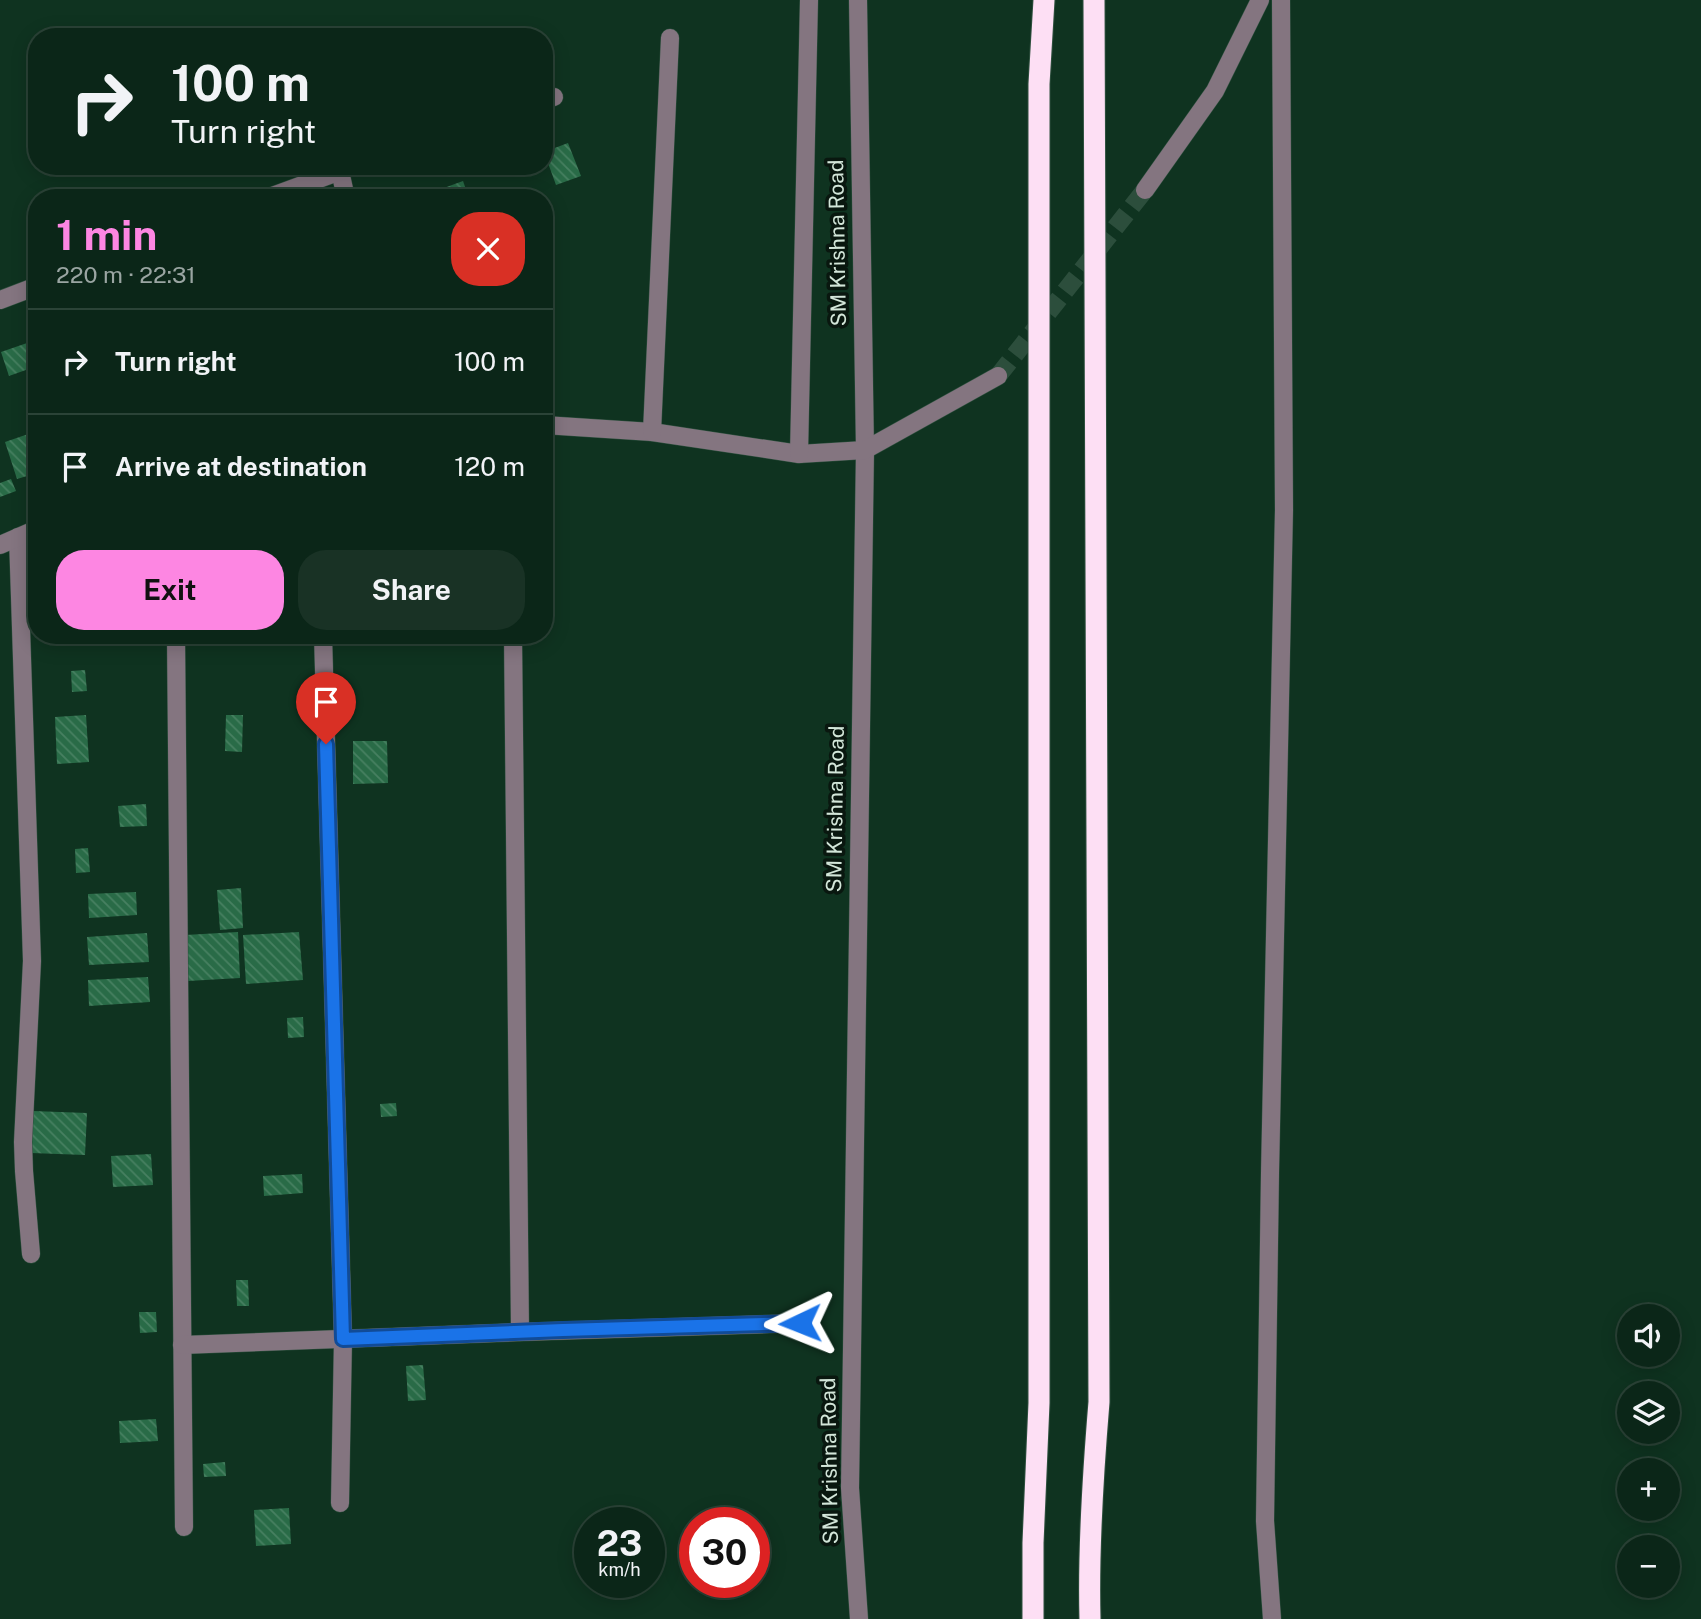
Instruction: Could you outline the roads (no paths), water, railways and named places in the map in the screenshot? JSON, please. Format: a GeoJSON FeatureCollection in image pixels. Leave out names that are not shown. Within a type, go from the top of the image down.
{"type":"FeatureCollection","features":[{"type":"Feature","properties":{"kind":"highway"},"geometry":{"type":"LineString","coordinates":[[1033,1619],[1033,1543],[1039,1403],[1039,85],[1044,0]]}},
{"type":"Feature","properties":{"kind":"highway"},"geometry":{"type":"LineString","coordinates":[[1090,1619],[1090,1544],[1099,1402],[1094,0]]}},
{"type":"Feature","properties":{"kind":"street"},"geometry":{"type":"LineString","coordinates":[[799,454],[809,0]]}},
{"type":"Feature","properties":{"kind":"street","name":"SM Krishna Road"},"geometry":{"type":"LineString","coordinates":[[858,0],[865,450],[850,1488],[859,1619]]}},
{"type":"Feature","properties":{"kind":"street"},"geometry":{"type":"LineString","coordinates":[[1145,190],[1215,91],[1260,0]]}},
{"type":"Feature","properties":{"kind":"street"},"geometry":{"type":"LineString","coordinates":[[1272,1619],[1265,1521],[1284,510],[1281,0]]}},
{"type":"Feature","properties":{"kind":"street"},"geometry":{"type":"LineString","coordinates":[[652,432],[670,38]]}},
{"type":"Feature","properties":{"kind":"street"},"geometry":{"type":"LineString","coordinates":[[292,189],[330,175]]}},
{"type":"Feature","properties":{"kind":"street"},"geometry":{"type":"LineString","coordinates":[[0,300],[28,292]]}},
{"type":"Feature","properties":{"kind":"street"},"geometry":{"type":"LineString","coordinates":[[553,426],[652,432],[799,454],[865,450],[998,376]]}},
{"type":"Feature","properties":{"kind":"street"},"geometry":{"type":"LineString","coordinates":[[0,545],[28,532]]}},
{"type":"Feature","properties":{"kind":"street"},"geometry":{"type":"LineString","coordinates":[[18,537],[32,961],[23,1142],[30,1254]]}},
{"type":"Feature","properties":{"kind":"street"},"geometry":{"type":"LineString","coordinates":[[176,644],[184,1527]]}},
{"type":"Feature","properties":{"kind":"street"},"geometry":{"type":"LineString","coordinates":[[323,644],[343,1339],[340,1503]]}},
{"type":"Feature","properties":{"kind":"street"},"geometry":{"type":"LineString","coordinates":[[513,644],[520,1332]]}},
{"type":"Feature","properties":{"kind":"street"},"geometry":{"type":"LineString","coordinates":[[182,1345],[800,1323]]}},
{"type":"Feature","properties":{"kind":"tunnel"},"geometry":{"type":"LineString","coordinates":[[998,376],[1145,190]]}}]}
